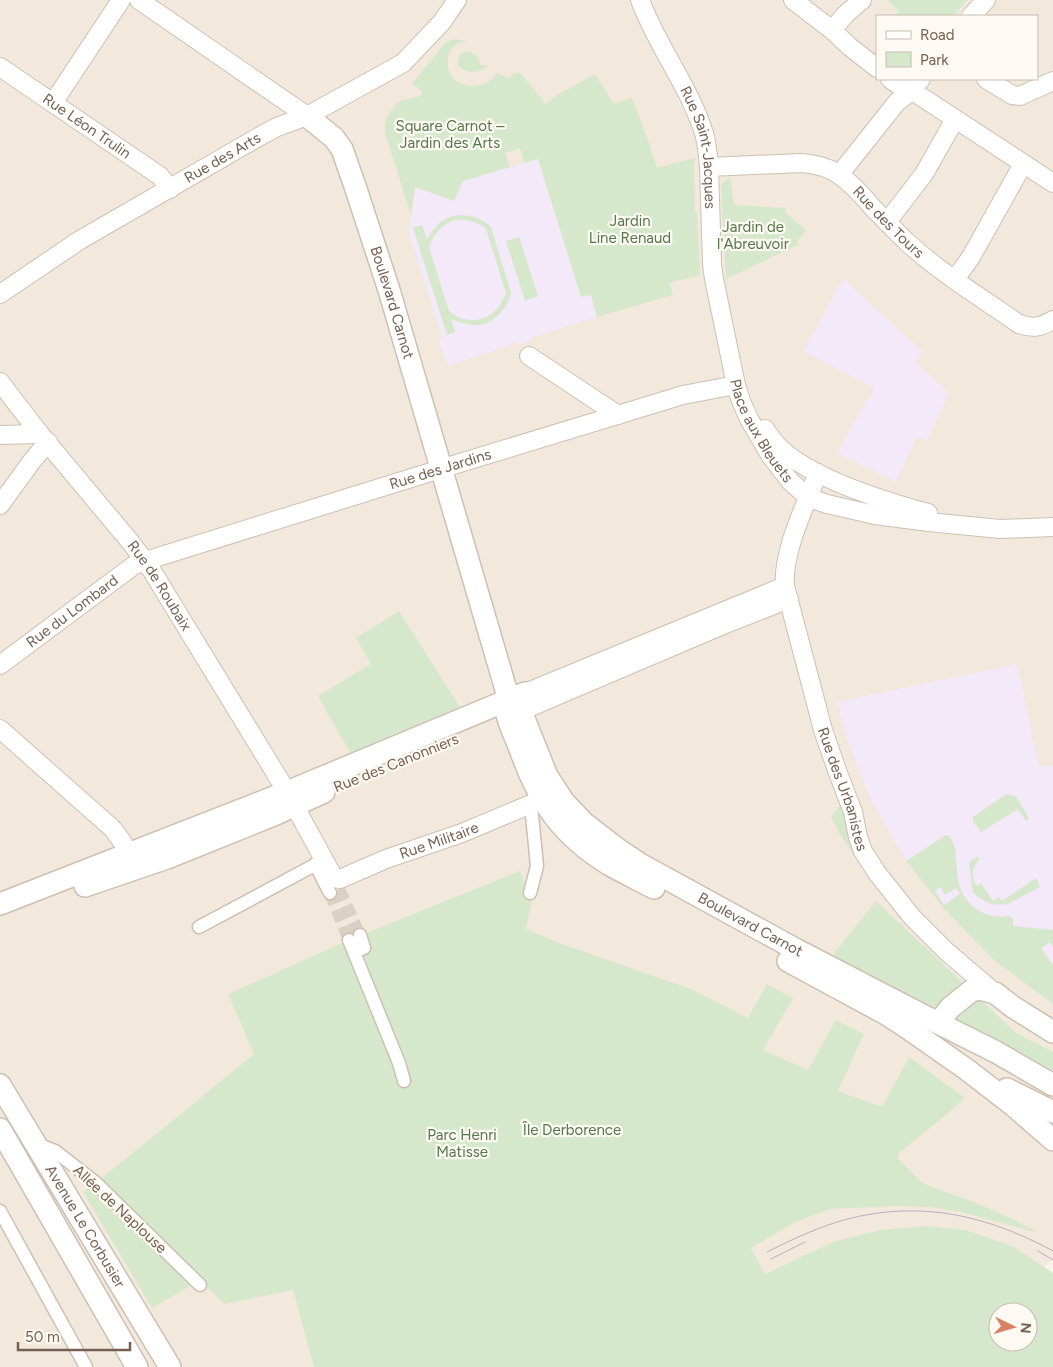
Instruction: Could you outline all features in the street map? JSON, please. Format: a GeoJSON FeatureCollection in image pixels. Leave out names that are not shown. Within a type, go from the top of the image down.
{"type":"FeatureCollection","features":[{"type":"Feature","properties":{"kind":"street"},"geometry":{"type":"LineString","coordinates":[[53,103],[121,0]]}},
{"type":"Feature","properties":{"kind":"street","name":"Boulevard Carnot"},"geometry":{"type":"LineString","coordinates":[[139,0],[307,116],[334,138],[342,149],[383,272],[441,469],[516,705],[547,776],[570,810],[584,823],[640,864],[797,950],[996,1052],[1053,1085]]}},
{"type":"Feature","properties":{"kind":"street","name":"Rue des Arts"},"geometry":{"type":"LineString","coordinates":[[0,294],[80,240],[272,129],[307,116],[403,63],[442,22],[457,0]]}},
{"type":"Feature","properties":{"kind":"street"},"geometry":{"type":"LineString","coordinates":[[793,0],[876,67]]}},
{"type":"Feature","properties":{"kind":"street"},"geometry":{"type":"LineString","coordinates":[[832,30],[862,0]]}},
{"type":"Feature","properties":{"kind":"street"},"geometry":{"type":"LineString","coordinates":[[972,15],[986,0]]}},
{"type":"Feature","properties":{"kind":"street","name":"Rue Saint-Jacques"},"geometry":{"type":"LineString","coordinates":[[641,4],[696,112],[704,133],[709,167],[712,264],[736,384]]}},
{"type":"Feature","properties":{"kind":"street","name":"Rue Léon Trulin"},"geometry":{"type":"LineString","coordinates":[[0,67],[160,176],[170,189]]}},
{"type":"Feature","properties":{"kind":"street"},"geometry":{"type":"LineString","coordinates":[[891,80],[900,86],[916,84],[954,119],[1053,183]]}},
{"type":"Feature","properties":{"kind":"street"},"geometry":{"type":"LineString","coordinates":[[989,80],[1012,95],[1020,96],[1053,80]]}},
{"type":"Feature","properties":{"kind":"street"},"geometry":{"type":"LineString","coordinates":[[839,175],[897,102],[916,84]]}},
{"type":"Feature","properties":{"kind":"street"},"geometry":{"type":"LineString","coordinates":[[887,222],[924,174],[954,119]]}},
{"type":"Feature","properties":{"kind":"street","name":"Rue des Tours"},"geometry":{"type":"LineString","coordinates":[[709,167],[801,163],[826,168],[853,185],[910,244],[955,279],[1019,324],[1037,327],[1053,320]]}},
{"type":"Feature","properties":{"kind":"street"},"geometry":{"type":"LineString","coordinates":[[955,279],[970,257],[1023,164]]}},
{"type":"Feature","properties":{"kind":"street"},"geometry":{"type":"LineString","coordinates":[[529,356],[618,415]]}},
{"type":"Feature","properties":{"kind":"street","name":"Rue de Roubaix"},"geometry":{"type":"LineString","coordinates":[[0,382],[145,561],[291,798],[320,862],[332,876],[336,886]]}},
{"type":"Feature","properties":{"kind":"street","name":"Rue des Jardins"},"geometry":{"type":"LineString","coordinates":[[145,561],[683,395],[736,384]]}},
{"type":"Feature","properties":{"kind":"street","name":"Place aux Bleuets"},"geometry":{"type":"LineString","coordinates":[[736,384],[776,444],[790,456],[818,473],[847,486],[896,503],[981,527]]}},
{"type":"Feature","properties":{"kind":"street","name":"Place aux Bleuets"},"geometry":{"type":"LineString","coordinates":[[736,384],[745,411],[759,439],[790,481],[809,496],[827,504],[875,515],[929,522],[1000,529],[1053,526]]}},
{"type":"Feature","properties":{"kind":"street"},"geometry":{"type":"LineString","coordinates":[[0,435],[44,438],[32,461],[0,505]]}},
{"type":"Feature","properties":{"kind":"street","name":"Rue des Urbanistes"},"geometry":{"type":"LineString","coordinates":[[818,473],[789,552],[785,573],[787,592],[824,730],[853,812],[863,851],[876,873],[903,907],[946,951],[1013,1007],[1053,1032]]}},
{"type":"Feature","properties":{"kind":"street","name":"Rue du Lombard"},"geometry":{"type":"LineString","coordinates":[[0,665],[133,566],[145,561]]}},
{"type":"Feature","properties":{"kind":"street","name":"Rue des Canonniers"},"geometry":{"type":"LineString","coordinates":[[0,919],[65,893],[131,862],[516,705],[731,622],[787,592]]}},
{"type":"Feature","properties":{"kind":"street","name":"Boulevard Carnot"},"geometry":{"type":"LineString","coordinates":[[516,705],[526,768],[537,802],[549,810],[563,827],[586,848],[610,865],[906,1026],[1014,1106],[1053,1140]]}},
{"type":"Feature","properties":{"kind":"street"},"geometry":{"type":"LineString","coordinates":[[0,729],[118,835],[131,862]]}},
{"type":"Feature","properties":{"kind":"street"},"geometry":{"type":"LineString","coordinates":[[530,893],[536,866],[537,802]]}},
{"type":"Feature","properties":{"kind":"street","name":"Rue Militaire"},"geometry":{"type":"LineString","coordinates":[[336,886],[340,879],[386,858],[462,833],[537,802]]}},
{"type":"Feature","properties":{"kind":"street","name":"Rue des Canonniers"},"geometry":{"type":"LineString","coordinates":[[0,904],[131,862]]}},
{"type":"Feature","properties":{"kind":"street"},"geometry":{"type":"LineString","coordinates":[[198,926],[320,862]]}},
{"type":"Feature","properties":{"kind":"street"},"geometry":{"type":"LineString","coordinates":[[354,942],[404,1081]]}},
{"type":"Feature","properties":{"kind":"street"},"geometry":{"type":"LineString","coordinates":[[944,1026],[950,1008],[971,991],[980,989],[995,993]]}},
{"type":"Feature","properties":{"kind":"street","name":"Boulevard Carnot"},"geometry":{"type":"LineString","coordinates":[[966,1069],[1053,1112]]}},
{"type":"Feature","properties":{"kind":"street","name":"Avenue Le Corbusier"},"geometry":{"type":"LineString","coordinates":[[0,1085],[170,1367]]}},
{"type":"Feature","properties":{"kind":"street","name":"Avenue Le Corbusier"},"geometry":{"type":"LineString","coordinates":[[0,1129],[137,1367]]}},
{"type":"Feature","properties":{"kind":"street","name":"Allée de Naplouse"},"geometry":{"type":"LineString","coordinates":[[34,1143],[55,1151],[96,1183],[200,1285]]}},
{"type":"Feature","properties":{"kind":"street"},"geometry":{"type":"LineString","coordinates":[[0,1211],[86,1367]]}},
{"type":"Feature","properties":{"kind":"shaded area"},"geometry":{"type":"Polygon","coordinates":[[[0,0],[1053,0],[1053,1260],[998,1302],[988,1302],[988,1310],[914,1367],[0,1367],[0,0]]]}},
{"type":"Feature","properties":{"kind":"shaded area"},"geometry":{"type":"Polygon","coordinates":[[[538,159],[581,297],[590,294],[597,317],[533,337],[533,340],[516,345],[514,342],[511,342],[511,345],[447,366],[439,340],[442,338],[409,234],[415,187],[463,181],[538,159]]]}},
{"type":"Feature","properties":{"kind":"shaded area"},"geometry":{"type":"Polygon","coordinates":[[[844,279],[923,352],[915,362],[949,393],[927,441],[917,437],[896,482],[837,453],[874,388],[803,351],[844,279]]]}},
{"type":"Feature","properties":{"kind":"shaded area"},"geometry":{"type":"Polygon","coordinates":[[[1017,664],[1039,766],[1053,766],[1053,1004],[995,961],[944,909],[906,861],[869,796],[848,743],[837,702],[1017,664]]]}},
{"type":"Feature","properties":{"kind":"green space"},"geometry":{"type":"Polygon","coordinates":[[[887,0],[967,0],[955,15],[895,15],[899,11],[887,0]]]}},
{"type":"Feature","properties":{"kind":"green space","name":"Jardin Line Renaud"},"geometry":{"type":"Polygon","coordinates":[[[454,39],[466,41],[452,48],[448,58],[448,69],[451,75],[461,84],[475,86],[490,80],[497,73],[509,78],[515,73],[520,73],[546,104],[557,95],[595,74],[614,104],[632,98],[657,168],[695,158],[695,212],[697,212],[700,275],[669,283],[673,295],[597,317],[591,295],[581,297],[538,159],[524,163],[520,148],[505,153],[510,167],[463,181],[454,201],[415,187],[411,216],[385,132],[385,124],[387,117],[398,102],[422,95],[421,90],[412,84],[444,44],[454,39]]]}},
{"type":"Feature","properties":{"kind":"green space"},"geometry":{"type":"Polygon","coordinates":[[[465,51],[476,55],[480,65],[488,66],[473,72],[458,66],[459,57],[465,51]]]}},
{"type":"Feature","properties":{"kind":"green space","name":"Jardin de l'Abreuvoir"},"geometry":{"type":"Polygon","coordinates":[[[730,177],[734,205],[786,208],[786,213],[806,230],[797,242],[798,245],[726,279],[721,185],[730,177]]]}},
{"type":"Feature","properties":{"kind":"green space"},"geometry":{"type":"Polygon","coordinates":[[[453,216],[472,216],[484,221],[491,227],[511,293],[507,304],[489,322],[475,325],[451,319],[455,332],[447,335],[413,228],[422,225],[427,239],[440,223],[453,216]],[[454,220],[442,227],[433,238],[429,247],[449,311],[457,316],[474,320],[490,315],[502,302],[506,293],[486,229],[475,222],[454,220]]]}},
{"type":"Feature","properties":{"kind":"green space"},"geometry":{"type":"Polygon","coordinates":[[[519,237],[538,296],[525,301],[506,241],[519,237]]]}},
{"type":"Feature","properties":{"kind":"green space"},"geometry":{"type":"Polygon","coordinates":[[[399,611],[460,707],[350,753],[318,696],[371,664],[356,638],[399,611]]]}},
{"type":"Feature","properties":{"kind":"green space"},"geometry":{"type":"Polygon","coordinates":[[[1006,794],[1017,798],[1029,818],[1026,821],[1018,809],[981,832],[973,822],[973,817],[1006,794]]]}},
{"type":"Feature","properties":{"kind":"green space"},"geometry":{"type":"Polygon","coordinates":[[[843,801],[857,853],[855,857],[831,817],[843,801]]]}},
{"type":"Feature","properties":{"kind":"green space"},"geometry":{"type":"Polygon","coordinates":[[[948,835],[953,842],[958,881],[962,891],[968,901],[978,910],[993,916],[1009,916],[1013,919],[1013,926],[1053,930],[1053,947],[1050,942],[1041,948],[1053,965],[1053,1004],[995,961],[944,909],[906,861],[948,835]],[[940,887],[935,891],[944,905],[960,894],[956,888],[945,895],[940,887]]]}},
{"type":"Feature","properties":{"kind":"green space"},"geometry":{"type":"Polygon","coordinates":[[[977,857],[980,859],[975,865],[973,879],[977,886],[981,883],[993,901],[999,897],[1002,901],[1036,878],[1040,887],[1008,904],[996,905],[988,903],[973,892],[969,864],[970,861],[977,857]]]}},
{"type":"Feature","properties":{"kind":"green space","name":"Parc Henri Matisse"},"geometry":{"type":"Polygon","coordinates":[[[520,871],[532,900],[526,929],[562,944],[691,989],[748,1018],[767,984],[793,998],[763,1050],[808,1070],[836,1020],[864,1034],[838,1091],[882,1107],[909,1057],[965,1098],[899,1153],[898,1159],[921,1182],[998,1212],[1038,1233],[961,1212],[929,1207],[896,1206],[830,1209],[793,1223],[751,1248],[765,1274],[833,1242],[880,1230],[926,1226],[966,1230],[1014,1247],[1053,1273],[1053,1367],[314,1367],[293,1290],[224,1304],[200,1280],[152,1308],[83,1192],[254,1054],[228,994],[349,940],[520,871]]]}},
{"type":"Feature","properties":{"kind":"green space"},"geometry":{"type":"Polygon","coordinates":[[[876,901],[1016,1033],[1053,1052],[1053,1075],[933,1006],[834,956],[835,952],[876,901]]]}},
{"type":"Feature","properties":{"kind":"tunnel"},"geometry":{"type":"LineString","coordinates":[[339,889],[360,935]]}},
{"type":"Feature","properties":{"kind":"tunnel"},"geometry":{"type":"LineString","coordinates":[[330,893],[349,940]]}},
{"type":"Feature","properties":{"kind":"tram line"},"geometry":{"type":"LineString","coordinates":[[767,1252],[837,1222],[893,1211],[921,1211],[974,1219],[1001,1227],[1053,1251]]}},
{"type":"Feature","properties":{"kind":"tram line"},"geometry":{"type":"LineString","coordinates":[[771,1259],[805,1242]]}},
{"type":"Feature","properties":{"kind":"tram line"},"geometry":{"type":"LineString","coordinates":[[1038,1251],[1053,1260]]}},
{"type":"Feature","properties":{"kind":"park label","name":"Square Carnot – Jardin des Arts"},"geometry":{"type":"Point","coordinates":[450,134]}},
{"type":"Feature","properties":{"kind":"park label","name":"Île Derborence"},"geometry":{"type":"Point","coordinates":[572,1130]}}]}
